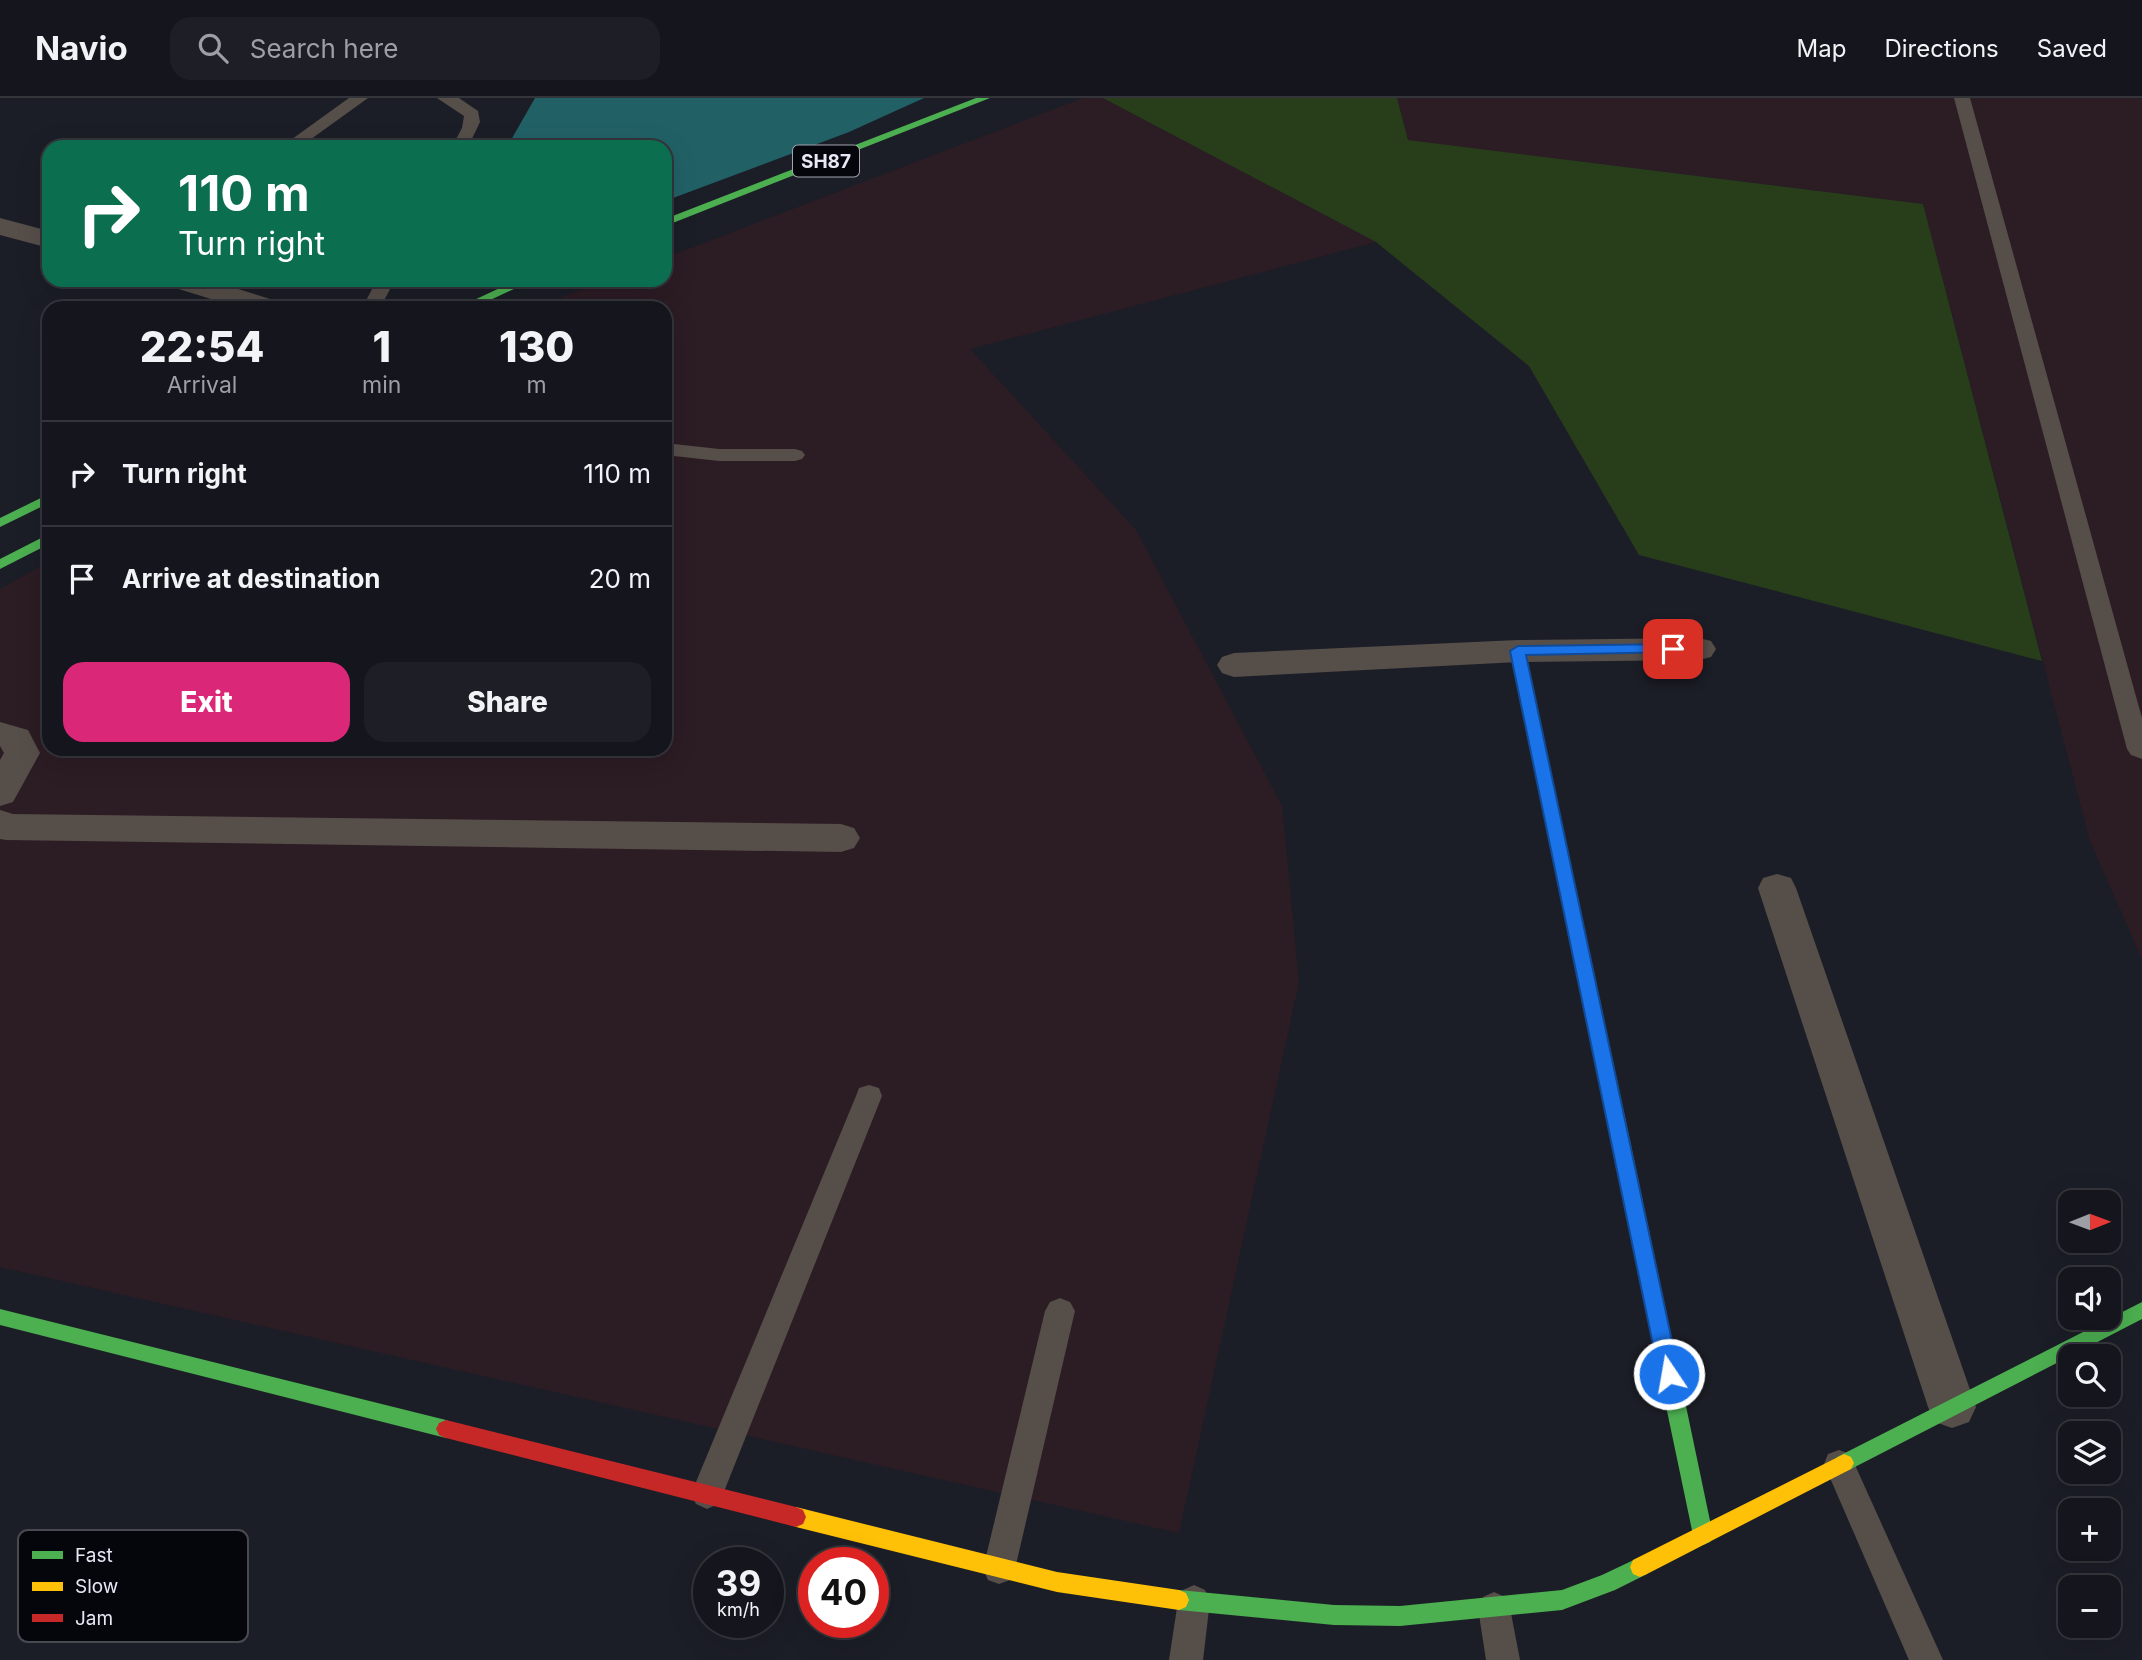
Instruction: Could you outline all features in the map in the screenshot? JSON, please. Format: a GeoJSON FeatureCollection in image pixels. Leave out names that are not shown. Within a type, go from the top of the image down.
{"type":"FeatureCollection","features":[{"type":"Feature","properties":{"kind":"main road","name":"SH87"},"geometry":{"type":"LineString","coordinates":[[672,220],[985,98]]}},
{"type":"Feature","properties":{"kind":"main road"},"geometry":{"type":"LineString","coordinates":[[479,301],[511,287]]}},
{"type":"Feature","properties":{"kind":"main road"},"geometry":{"type":"LineString","coordinates":[[0,523],[42,502]]}},
{"type":"Feature","properties":{"kind":"main road"},"geometry":{"type":"LineString","coordinates":[[0,565],[42,542]]}},
{"type":"Feature","properties":{"kind":"main road"},"geometry":{"type":"LineString","coordinates":[[1518,651],[1703,1535]]}},
{"type":"Feature","properties":{"kind":"main road"},"geometry":{"type":"LineString","coordinates":[[0,1317],[999,1569],[1120,1592],[1194,1601],[1334,1615],[1400,1616],[1562,1600],[1608,1583],[2142,1310]]}},
{"type":"Feature","properties":{"kind":"street"},"geometry":{"type":"LineString","coordinates":[[0,226],[42,238]]}},
{"type":"Feature","properties":{"kind":"street"},"geometry":{"type":"LineString","coordinates":[[202,287],[247,301]]}},
{"type":"Feature","properties":{"kind":"street"},"geometry":{"type":"LineString","coordinates":[[1234,664],[1518,651],[1699,649]]}},
{"type":"Feature","properties":{"kind":"street"},"geometry":{"type":"LineString","coordinates":[[0,734],[14,737],[20,742],[22,752],[0,793]]}},
{"type":"Feature","properties":{"kind":"street"},"geometry":{"type":"LineString","coordinates":[[0,823],[6,827],[841,838]]}},
{"type":"Feature","properties":{"kind":"street"},"geometry":{"type":"LineString","coordinates":[[1777,888],[1952,1407]]}},
{"type":"Feature","properties":{"kind":"lane"},"geometry":{"type":"LineString","coordinates":[[299,140],[359,98]]}},
{"type":"Feature","properties":{"kind":"lane"},"geometry":{"type":"LineString","coordinates":[[445,98],[467,107],[473,115],[473,122],[464,140]]}},
{"type":"Feature","properties":{"kind":"lane"},"geometry":{"type":"LineString","coordinates":[[1962,98],[2135,735],[2142,751]]}},
{"type":"Feature","properties":{"kind":"lane"},"geometry":{"type":"LineString","coordinates":[[672,450],[719,455],[795,455]]}},
{"type":"Feature","properties":{"kind":"lane"},"geometry":{"type":"LineString","coordinates":[[707,1494],[869,1096]]}},
{"type":"Feature","properties":{"kind":"lane"},"geometry":{"type":"LineString","coordinates":[[999,1569],[1060,1311]]}},
{"type":"Feature","properties":{"kind":"lane"},"geometry":{"type":"LineString","coordinates":[[1839,1464],[1926,1660]]}},
{"type":"Feature","properties":{"kind":"lane"},"geometry":{"type":"LineString","coordinates":[[1186,1660],[1194,1601]]}},
{"type":"Feature","properties":{"kind":"lane"},"geometry":{"type":"LineString","coordinates":[[1494,1608],[1503,1660]]}},
{"type":"Feature","properties":{"kind":"shaded area"},"geometry":{"type":"Polygon","coordinates":[[[1083,98],[1103,98],[1376,242],[970,349],[1136,530],[1282,806],[1299,982],[1179,1533],[0,1267],[0,589],[42,566],[42,756],[672,756],[672,301],[552,301],[589,287],[672,287],[672,255],[1083,98]]]}},
{"type":"Feature","properties":{"kind":"shaded area"},"geometry":{"type":"Polygon","coordinates":[[[1397,98],[2142,98],[2142,959],[2090,841],[1923,204],[1408,140],[1397,98]]]}},
{"type":"Feature","properties":{"kind":"green space"},"geometry":{"type":"Polygon","coordinates":[[[1103,98],[1397,98],[1408,140],[1923,204],[2042,661],[1639,555],[1529,366],[1376,242],[1103,98]]]}},
{"type":"Feature","properties":{"kind":"water"},"geometry":{"type":"Polygon","coordinates":[[[535,98],[924,98],[849,132],[672,198],[672,140],[511,140],[535,98]]]}},
{"type":"Feature","properties":{"kind":"traffic: fast"},"geometry":{"type":"LineString","coordinates":[[672,220],[985,98]]}},
{"type":"Feature","properties":{"kind":"traffic: fast"},"geometry":{"type":"LineString","coordinates":[[479,301],[511,287]]}},
{"type":"Feature","properties":{"kind":"traffic: fast"},"geometry":{"type":"LineString","coordinates":[[0,523],[42,502]]}},
{"type":"Feature","properties":{"kind":"traffic: fast"},"geometry":{"type":"LineString","coordinates":[[0,565],[42,542]]}},
{"type":"Feature","properties":{"kind":"traffic: fast"},"geometry":{"type":"LineString","coordinates":[[1518,651],[1615,1113]]}},
{"type":"Feature","properties":{"kind":"traffic: fast"},"geometry":{"type":"LineString","coordinates":[[1844,1463],[2142,1310]]}},
{"type":"Feature","properties":{"kind":"traffic: fast"},"geometry":{"type":"LineString","coordinates":[[0,1317],[446,1429]]}},
{"type":"Feature","properties":{"kind":"traffic: fast"},"geometry":{"type":"LineString","coordinates":[[1672,1387],[1703,1535]]}},
{"type":"Feature","properties":{"kind":"traffic: fast"},"geometry":{"type":"LineString","coordinates":[[1179,1600],[1334,1615],[1400,1616],[1562,1600],[1608,1583],[1640,1567]]}},
{"type":"Feature","properties":{"kind":"traffic: slow"},"geometry":{"type":"LineString","coordinates":[[1615,1113],[1672,1387]]}},
{"type":"Feature","properties":{"kind":"traffic: slow"},"geometry":{"type":"LineString","coordinates":[[1640,1567],[1844,1463]]}},
{"type":"Feature","properties":{"kind":"traffic: slow"},"geometry":{"type":"LineString","coordinates":[[796,1517],[1057,1582],[1179,1600]]}},
{"type":"Feature","properties":{"kind":"traffic: jam"},"geometry":{"type":"LineString","coordinates":[[446,1429],[796,1517]]}},
{"type":"Feature","properties":{"kind":"route"},"geometry":{"type":"LineString","coordinates":[[1669,1374],[1518,651],[1673,649]]}}]}
